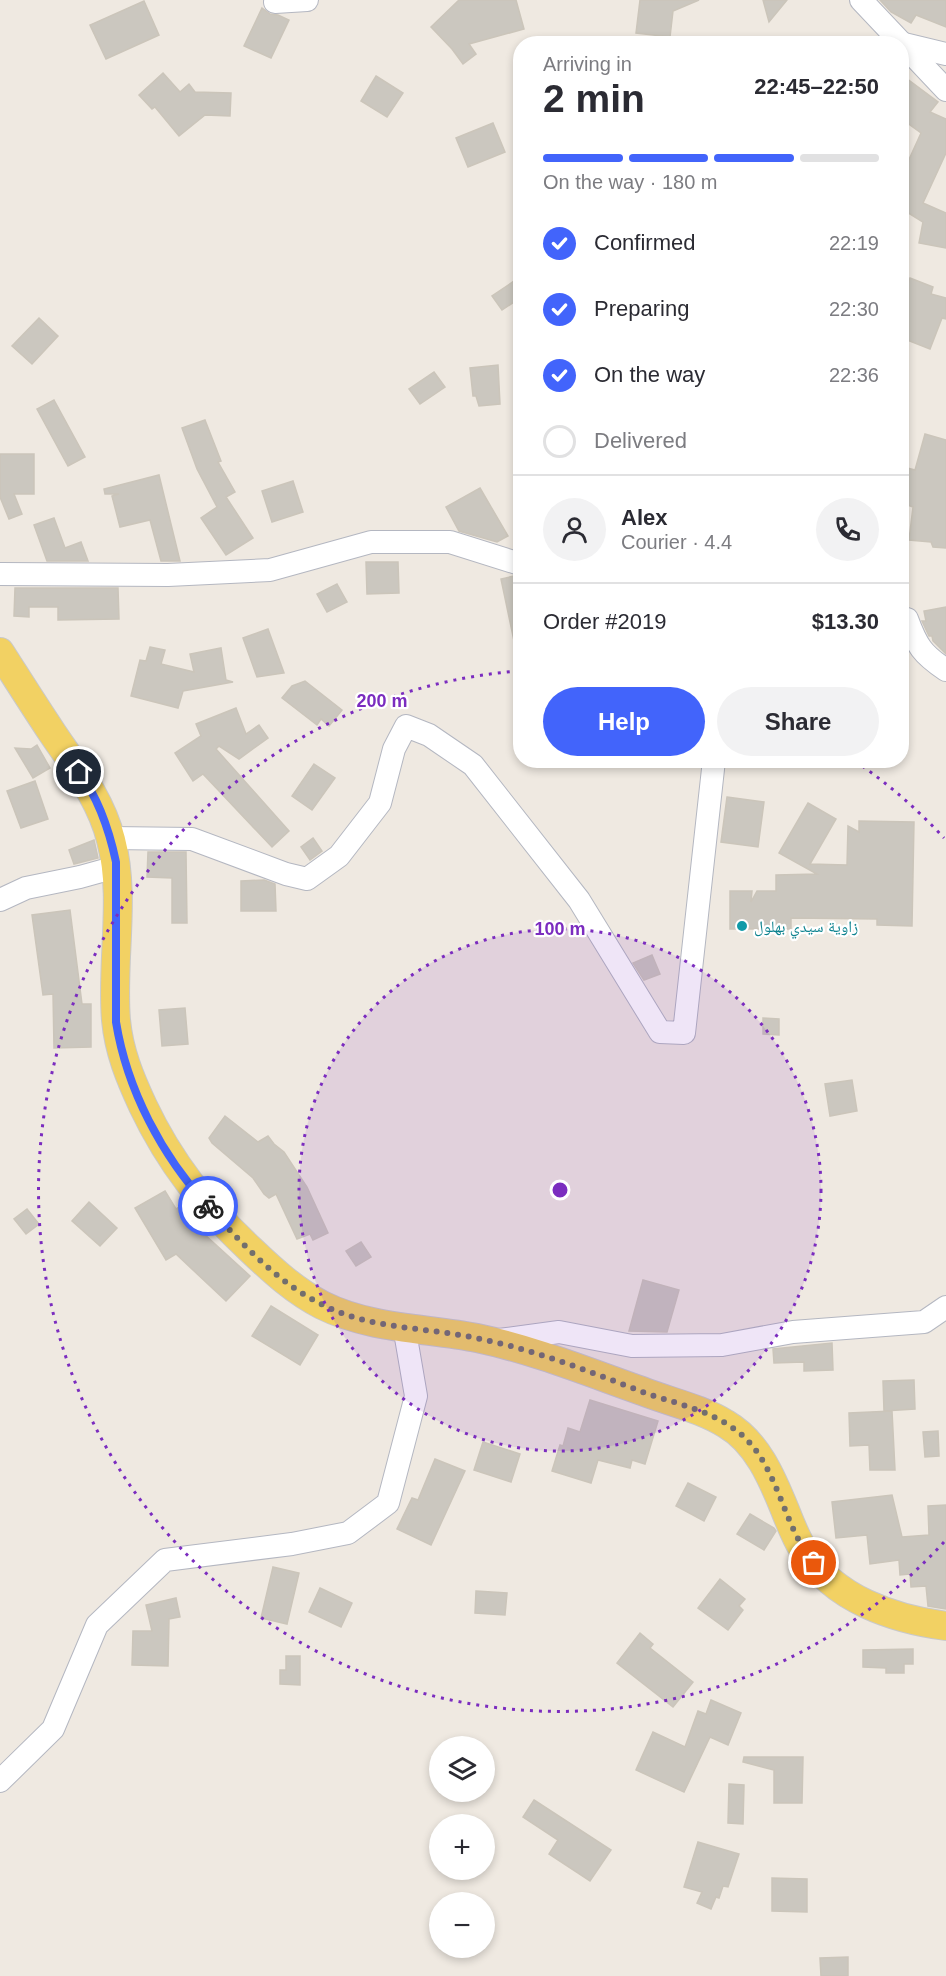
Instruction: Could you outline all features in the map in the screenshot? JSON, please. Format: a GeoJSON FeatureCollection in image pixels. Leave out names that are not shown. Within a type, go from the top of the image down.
{"type":"FeatureCollection","features":[{"type":"Feature","properties":{"kind":"main road"},"geometry":{"type":"LineString","coordinates":[[0,652],[91,789],[111,838],[116,867],[116,1022],[128,1077],[158,1138],[193,1190],[227,1228],[281,1278],[320,1304],[344,1315],[368,1322],[491,1341],[579,1368],[686,1406],[727,1424],[739,1432],[765,1466],[776,1485],[805,1552],[823,1574],[851,1595],[876,1609],[915,1622],[946,1626]]}},
{"type":"Feature","properties":{"kind":"street"},"geometry":{"type":"LineString","coordinates":[[275,2],[307,0]]}},
{"type":"Feature","properties":{"kind":"street"},"geometry":{"type":"LineString","coordinates":[[861,0],[891,36]]}},
{"type":"Feature","properties":{"kind":"street"},"geometry":{"type":"LineString","coordinates":[[909,44],[946,54]]}},
{"type":"Feature","properties":{"kind":"street"},"geometry":{"type":"LineString","coordinates":[[909,54],[946,90]]}},
{"type":"Feature","properties":{"kind":"street"},"geometry":{"type":"LineString","coordinates":[[0,574],[168,575],[270,570],[371,542],[450,542],[513,562]]}},
{"type":"Feature","properties":{"kind":"street"},"geometry":{"type":"LineString","coordinates":[[909,624],[915,639],[927,657],[946,670]]}},
{"type":"Feature","properties":{"kind":"street"},"geometry":{"type":"LineString","coordinates":[[111,838],[192,839],[286,874],[307,879],[339,856],[380,803],[394,749],[406,726],[429,735],[473,765],[579,900],[660,1032],[684,1033],[713,768]]}},
{"type":"Feature","properties":{"kind":"street"},"geometry":{"type":"LineString","coordinates":[[0,900],[26,888],[116,867]]}},
{"type":"Feature","properties":{"kind":"street"},"geometry":{"type":"LineString","coordinates":[[491,1341],[559,1332],[632,1346],[722,1345],[793,1332],[924,1322],[946,1307]]}},
{"type":"Feature","properties":{"kind":"street"},"geometry":{"type":"LineString","coordinates":[[0,1780],[53,1729],[97,1625],[165,1560],[292,1545],[348,1533],[388,1503],[416,1396],[404,1326]]}},
{"type":"Feature","properties":{"kind":"building"},"geometry":{"type":"Polygon","coordinates":[[[459,0],[516,0],[524,29],[469,44],[476,54],[463,64],[431,27],[459,0]]]}},
{"type":"Feature","properties":{"kind":"building"},"geometry":{"type":"Polygon","coordinates":[[[640,0],[699,0],[673,11],[670,36],[636,33],[640,0]]]}},
{"type":"Feature","properties":{"kind":"building"},"geometry":{"type":"Polygon","coordinates":[[[763,0],[787,0],[769,22],[763,0]]]}},
{"type":"Feature","properties":{"kind":"building"},"geometry":{"type":"Polygon","coordinates":[[[880,0],[946,0],[946,27],[916,15],[911,23],[891,12],[880,0]]]}},
{"type":"Feature","properties":{"kind":"building"},"geometry":{"type":"Polygon","coordinates":[[[144,1],[159,35],[106,59],[90,25],[144,1]]]}},
{"type":"Feature","properties":{"kind":"building"},"geometry":{"type":"Polygon","coordinates":[[[262,8],[270,14],[289,20],[271,58],[244,46],[262,8]]]}},
{"type":"Feature","properties":{"kind":"building"},"geometry":{"type":"Polygon","coordinates":[[[163,73],[180,92],[189,84],[195,92],[231,93],[230,116],[205,115],[179,136],[155,107],[152,109],[139,95],[163,73]]]}},
{"type":"Feature","properties":{"kind":"building"},"geometry":{"type":"Polygon","coordinates":[[[376,76],[403,93],[387,117],[361,101],[376,76]]]}},
{"type":"Feature","properties":{"kind":"building"},"geometry":{"type":"Polygon","coordinates":[[[909,80],[938,102],[930,112],[946,119],[946,153],[923,203],[946,213],[946,248],[919,243],[923,222],[909,213],[909,160],[921,133],[909,124],[909,80]]]}},
{"type":"Feature","properties":{"kind":"building"},"geometry":{"type":"Polygon","coordinates":[[[493,123],[505,152],[468,167],[456,138],[493,123]]]}},
{"type":"Feature","properties":{"kind":"building"},"geometry":{"type":"Polygon","coordinates":[[[910,278],[933,287],[931,294],[946,298],[946,319],[942,318],[930,349],[909,341],[910,278]]]}},
{"type":"Feature","properties":{"kind":"building"},"geometry":{"type":"Polygon","coordinates":[[[513,282],[513,303],[502,310],[492,296],[513,282]]]}},
{"type":"Feature","properties":{"kind":"building"},"geometry":{"type":"Polygon","coordinates":[[[39,318],[58,336],[32,364],[12,346],[39,318]]]}},
{"type":"Feature","properties":{"kind":"building"},"geometry":{"type":"Polygon","coordinates":[[[498,365],[500,404],[479,406],[476,396],[473,396],[470,368],[498,365]]]}},
{"type":"Feature","properties":{"kind":"building"},"geometry":{"type":"Polygon","coordinates":[[[434,372],[445,387],[420,404],[409,389],[434,372]]]}},
{"type":"Feature","properties":{"kind":"building"},"geometry":{"type":"Polygon","coordinates":[[[54,400],[85,457],[68,466],[37,409],[54,400]]]}},
{"type":"Feature","properties":{"kind":"building"},"geometry":{"type":"Polygon","coordinates":[[[205,420],[221,461],[218,462],[235,492],[226,497],[253,538],[226,555],[201,518],[217,507],[197,469],[182,428],[205,420]]]}},
{"type":"Feature","properties":{"kind":"building"},"geometry":{"type":"Polygon","coordinates":[[[925,434],[946,440],[946,548],[933,547],[931,542],[909,540],[913,507],[909,506],[909,468],[915,470],[925,434]]]}},
{"type":"Feature","properties":{"kind":"building"},"geometry":{"type":"Polygon","coordinates":[[[0,454],[34,454],[34,494],[14,494],[22,514],[9,519],[0,497],[0,454]]]}},
{"type":"Feature","properties":{"kind":"building"},"geometry":{"type":"Polygon","coordinates":[[[159,475],[180,561],[161,561],[150,520],[120,527],[112,496],[119,494],[105,494],[104,489],[159,475]]]}},
{"type":"Feature","properties":{"kind":"building"},"geometry":{"type":"Polygon","coordinates":[[[293,481],[303,512],[272,522],[262,491],[293,481]]]}},
{"type":"Feature","properties":{"kind":"building"},"geometry":{"type":"Polygon","coordinates":[[[480,488],[508,536],[497,542],[459,531],[446,507],[480,488]]]}},
{"type":"Feature","properties":{"kind":"building"},"geometry":{"type":"Polygon","coordinates":[[[54,518],[65,548],[81,542],[88,561],[47,561],[34,525],[54,518]]]}},
{"type":"Feature","properties":{"kind":"building"},"geometry":{"type":"Polygon","coordinates":[[[366,562],[398,562],[399,593],[367,594],[366,562]]]}},
{"type":"Feature","properties":{"kind":"building"},"geometry":{"type":"Polygon","coordinates":[[[513,576],[513,636],[501,579],[513,576]]]}},
{"type":"Feature","properties":{"kind":"building"},"geometry":{"type":"Polygon","coordinates":[[[337,584],[347,602],[327,612],[317,594],[337,584]]]}},
{"type":"Feature","properties":{"kind":"building"},"geometry":{"type":"Polygon","coordinates":[[[15,588],[118,588],[119,619],[58,620],[58,607],[29,607],[29,617],[14,616],[15,588]]]}},
{"type":"Feature","properties":{"kind":"building"},"geometry":{"type":"Polygon","coordinates":[[[946,607],[946,654],[933,641],[932,636],[929,636],[922,621],[926,621],[924,611],[946,607]]]}},
{"type":"Feature","properties":{"kind":"building"},"geometry":{"type":"Polygon","coordinates":[[[268,629],[284,673],[257,677],[243,638],[268,629]]]}},
{"type":"Feature","properties":{"kind":"building"},"geometry":{"type":"Polygon","coordinates":[[[150,647],[165,650],[161,664],[194,672],[190,654],[221,648],[226,680],[233,682],[183,691],[178,708],[131,696],[140,660],[146,661],[150,647]]]}},
{"type":"Feature","properties":{"kind":"building"},"geometry":{"type":"Polygon","coordinates":[[[305,681],[342,710],[329,726],[321,719],[317,725],[282,698],[292,686],[305,681]]]}},
{"type":"Feature","properties":{"kind":"building"},"geometry":{"type":"Polygon","coordinates":[[[236,708],[246,734],[259,725],[268,738],[239,759],[219,746],[216,749],[289,831],[272,847],[203,774],[193,781],[175,753],[201,736],[196,724],[236,708]]]}},
{"type":"Feature","properties":{"kind":"building"},"geometry":{"type":"Polygon","coordinates":[[[37,745],[50,768],[33,778],[15,748],[31,749],[37,745]]]}},
{"type":"Feature","properties":{"kind":"building"},"geometry":{"type":"Polygon","coordinates":[[[314,764],[335,778],[312,810],[292,796],[314,764]]]}},
{"type":"Feature","properties":{"kind":"building"},"geometry":{"type":"Polygon","coordinates":[[[35,781],[48,819],[21,828],[7,791],[35,781]]]}},
{"type":"Feature","properties":{"kind":"building"},"geometry":{"type":"Polygon","coordinates":[[[727,797],[764,802],[758,847],[721,842],[727,797]]]}},
{"type":"Feature","properties":{"kind":"building"},"geometry":{"type":"Polygon","coordinates":[[[808,803],[836,819],[810,864],[847,865],[848,826],[859,832],[859,821],[914,822],[912,926],[877,925],[877,919],[791,918],[791,929],[730,929],[730,891],[752,891],[751,902],[757,891],[776,891],[776,875],[817,874],[779,853],[808,803]]]}},
{"type":"Feature","properties":{"kind":"building"},"geometry":{"type":"Polygon","coordinates":[[[313,838],[322,851],[310,860],[301,847],[313,838]]]}},
{"type":"Feature","properties":{"kind":"building"},"geometry":{"type":"Polygon","coordinates":[[[94,840],[98,858],[74,864],[69,850],[94,840]]]}},
{"type":"Feature","properties":{"kind":"building"},"geometry":{"type":"Polygon","coordinates":[[[148,852],[186,852],[187,923],[172,923],[172,878],[147,877],[148,852]]]}},
{"type":"Feature","properties":{"kind":"building"},"geometry":{"type":"Polygon","coordinates":[[[264,880],[275,884],[276,911],[241,911],[241,881],[264,880]]]}},
{"type":"Feature","properties":{"kind":"building"},"geometry":{"type":"Polygon","coordinates":[[[70,910],[82,1004],[91,1004],[91,1047],[54,1048],[53,994],[43,995],[32,915],[70,910]]]}},
{"type":"Feature","properties":{"kind":"building"},"geometry":{"type":"Polygon","coordinates":[[[652,955],[660,974],[644,980],[633,963],[652,955]]]}},
{"type":"Feature","properties":{"kind":"building"},"geometry":{"type":"Polygon","coordinates":[[[185,1008],[188,1044],[162,1046],[159,1010],[185,1008]]]}},
{"type":"Feature","properties":{"kind":"building"},"geometry":{"type":"Polygon","coordinates":[[[763,1018],[779,1019],[779,1035],[763,1034],[763,1018]]]}},
{"type":"Feature","properties":{"kind":"building"},"geometry":{"type":"Polygon","coordinates":[[[852,1080],[857,1111],[830,1116],[825,1084],[852,1080]]]}},
{"type":"Feature","properties":{"kind":"building"},"geometry":{"type":"Polygon","coordinates":[[[225,1116],[258,1142],[268,1136],[284,1152],[307,1187],[328,1233],[313,1240],[310,1234],[297,1239],[276,1194],[269,1198],[253,1178],[212,1143],[209,1138],[225,1116]]]}},
{"type":"Feature","properties":{"kind":"building"},"geometry":{"type":"Polygon","coordinates":[[[165,1191],[176,1209],[185,1204],[203,1233],[250,1276],[226,1301],[176,1254],[166,1260],[135,1208],[165,1191]]]}},
{"type":"Feature","properties":{"kind":"building"},"geometry":{"type":"Polygon","coordinates":[[[89,1202],[117,1228],[100,1246],[72,1221],[89,1202]]]}},
{"type":"Feature","properties":{"kind":"building"},"geometry":{"type":"Polygon","coordinates":[[[27,1209],[39,1224],[26,1234],[14,1219],[27,1209]]]}},
{"type":"Feature","properties":{"kind":"building"},"geometry":{"type":"Polygon","coordinates":[[[361,1242],[371,1257],[356,1266],[346,1251],[361,1242]]]}},
{"type":"Feature","properties":{"kind":"building"},"geometry":{"type":"Polygon","coordinates":[[[643,1280],[679,1290],[667,1332],[629,1331],[643,1280]]]}},
{"type":"Feature","properties":{"kind":"building"},"geometry":{"type":"Polygon","coordinates":[[[271,1306],[318,1335],[300,1365],[252,1336],[271,1306]]]}},
{"type":"Feature","properties":{"kind":"building"},"geometry":{"type":"Polygon","coordinates":[[[832,1343],[833,1370],[804,1371],[804,1362],[774,1363],[773,1349],[832,1343]]]}},
{"type":"Feature","properties":{"kind":"building"},"geometry":{"type":"Polygon","coordinates":[[[914,1380],[915,1409],[884,1411],[883,1381],[914,1380]]]}},
{"type":"Feature","properties":{"kind":"building"},"geometry":{"type":"Polygon","coordinates":[[[590,1400],[658,1421],[645,1464],[632,1460],[630,1468],[598,1460],[591,1483],[552,1471],[568,1428],[580,1432],[590,1400]]]}},
{"type":"Feature","properties":{"kind":"building"},"geometry":{"type":"Polygon","coordinates":[[[892,1411],[895,1470],[870,1470],[869,1445],[850,1446],[849,1413],[892,1411]]]}},
{"type":"Feature","properties":{"kind":"building"},"geometry":{"type":"Polygon","coordinates":[[[938,1431],[939,1456],[925,1457],[923,1432],[938,1431]]]}},
{"type":"Feature","properties":{"kind":"building"},"geometry":{"type":"Polygon","coordinates":[[[483,1442],[520,1454],[511,1482],[474,1470],[483,1442]]]}},
{"type":"Feature","properties":{"kind":"building"},"geometry":{"type":"Polygon","coordinates":[[[435,1459],[465,1471],[431,1545],[397,1529],[412,1498],[418,1500],[435,1459]]]}},
{"type":"Feature","properties":{"kind":"building"},"geometry":{"type":"Polygon","coordinates":[[[688,1483],[716,1497],[704,1521],[676,1506],[688,1483]]]}},
{"type":"Feature","properties":{"kind":"building"},"geometry":{"type":"Polygon","coordinates":[[[892,1495],[902,1537],[929,1535],[928,1506],[946,1505],[946,1609],[928,1606],[926,1586],[911,1587],[910,1574],[900,1575],[899,1560],[870,1564],[867,1535],[836,1538],[832,1502],[892,1495]]]}},
{"type":"Feature","properties":{"kind":"building"},"geometry":{"type":"Polygon","coordinates":[[[750,1514],[776,1531],[764,1550],[737,1534],[750,1514]]]}},
{"type":"Feature","properties":{"kind":"building"},"geometry":{"type":"Polygon","coordinates":[[[273,1567],[299,1573],[287,1624],[261,1618],[273,1567]]]}},
{"type":"Feature","properties":{"kind":"building"},"geometry":{"type":"Polygon","coordinates":[[[720,1579],[745,1599],[739,1606],[743,1610],[728,1630],[698,1608],[720,1579]]]}},
{"type":"Feature","properties":{"kind":"building"},"geometry":{"type":"Polygon","coordinates":[[[320,1588],[352,1603],[341,1627],[309,1612],[320,1588]]]}},
{"type":"Feature","properties":{"kind":"building"},"geometry":{"type":"Polygon","coordinates":[[[476,1591],[507,1593],[505,1615],[475,1613],[476,1591]]]}},
{"type":"Feature","properties":{"kind":"building"},"geometry":{"type":"Polygon","coordinates":[[[176,1598],[180,1617],[169,1619],[168,1666],[132,1665],[133,1631],[152,1631],[146,1605],[176,1598]]]}},
{"type":"Feature","properties":{"kind":"building"},"geometry":{"type":"Polygon","coordinates":[[[640,1633],[653,1644],[650,1648],[693,1682],[673,1707],[617,1663],[640,1633]]]}},
{"type":"Feature","properties":{"kind":"building"},"geometry":{"type":"Polygon","coordinates":[[[913,1649],[913,1664],[904,1664],[904,1673],[886,1673],[886,1668],[863,1667],[863,1650],[913,1649]]]}},
{"type":"Feature","properties":{"kind":"building"},"geometry":{"type":"Polygon","coordinates":[[[286,1656],[300,1656],[300,1685],[280,1684],[280,1670],[286,1670],[286,1656]]]}},
{"type":"Feature","properties":{"kind":"building"},"geometry":{"type":"Polygon","coordinates":[[[711,1700],[741,1713],[728,1745],[710,1737],[684,1792],[636,1770],[653,1732],[685,1747],[698,1711],[706,1714],[711,1700]]]}},
{"type":"Feature","properties":{"kind":"building"},"geometry":{"type":"Polygon","coordinates":[[[744,1757],[803,1757],[802,1803],[774,1803],[774,1770],[743,1762],[744,1757]]]}},
{"type":"Feature","properties":{"kind":"building"},"geometry":{"type":"Polygon","coordinates":[[[729,1784],[744,1785],[743,1824],[728,1823],[729,1784]]]}},
{"type":"Feature","properties":{"kind":"building"},"geometry":{"type":"Polygon","coordinates":[[[534,1800],[611,1850],[590,1881],[549,1854],[558,1840],[523,1817],[534,1800]]]}},
{"type":"Feature","properties":{"kind":"building"},"geometry":{"type":"Polygon","coordinates":[[[698,1842],[739,1854],[728,1887],[723,1886],[719,1898],[716,1897],[711,1909],[697,1903],[702,1892],[684,1887],[698,1842]]]}},
{"type":"Feature","properties":{"kind":"building"},"geometry":{"type":"Polygon","coordinates":[[[772,1878],[807,1879],[807,1912],[772,1911],[772,1878]]]}},
{"type":"Feature","properties":{"kind":"building"},"geometry":{"type":"Polygon","coordinates":[[[848,1957],[848,1976],[821,1976],[820,1958],[848,1957]]]}},
{"type":"Feature","properties":{"kind":"way so far"},"geometry":{"type":"LineString","coordinates":[[208,1206],[227,1228],[281,1278],[320,1304],[344,1315],[368,1322],[474,1337],[505,1345],[579,1368],[686,1406],[727,1424],[739,1432],[765,1466],[776,1485],[805,1552],[814,1563]]}},
{"type":"Feature","properties":{"kind":"place","name":"زاوية سيدي بهلول"},"geometry":{"type":"Point","coordinates":[742,926]}},
{"type":"Feature","properties":{"kind":"route"},"geometry":{"type":"LineString","coordinates":[[79,772],[91,789],[102,812],[116,862],[116,1022],[128,1077],[158,1138],[193,1190],[208,1206]]}}]}
